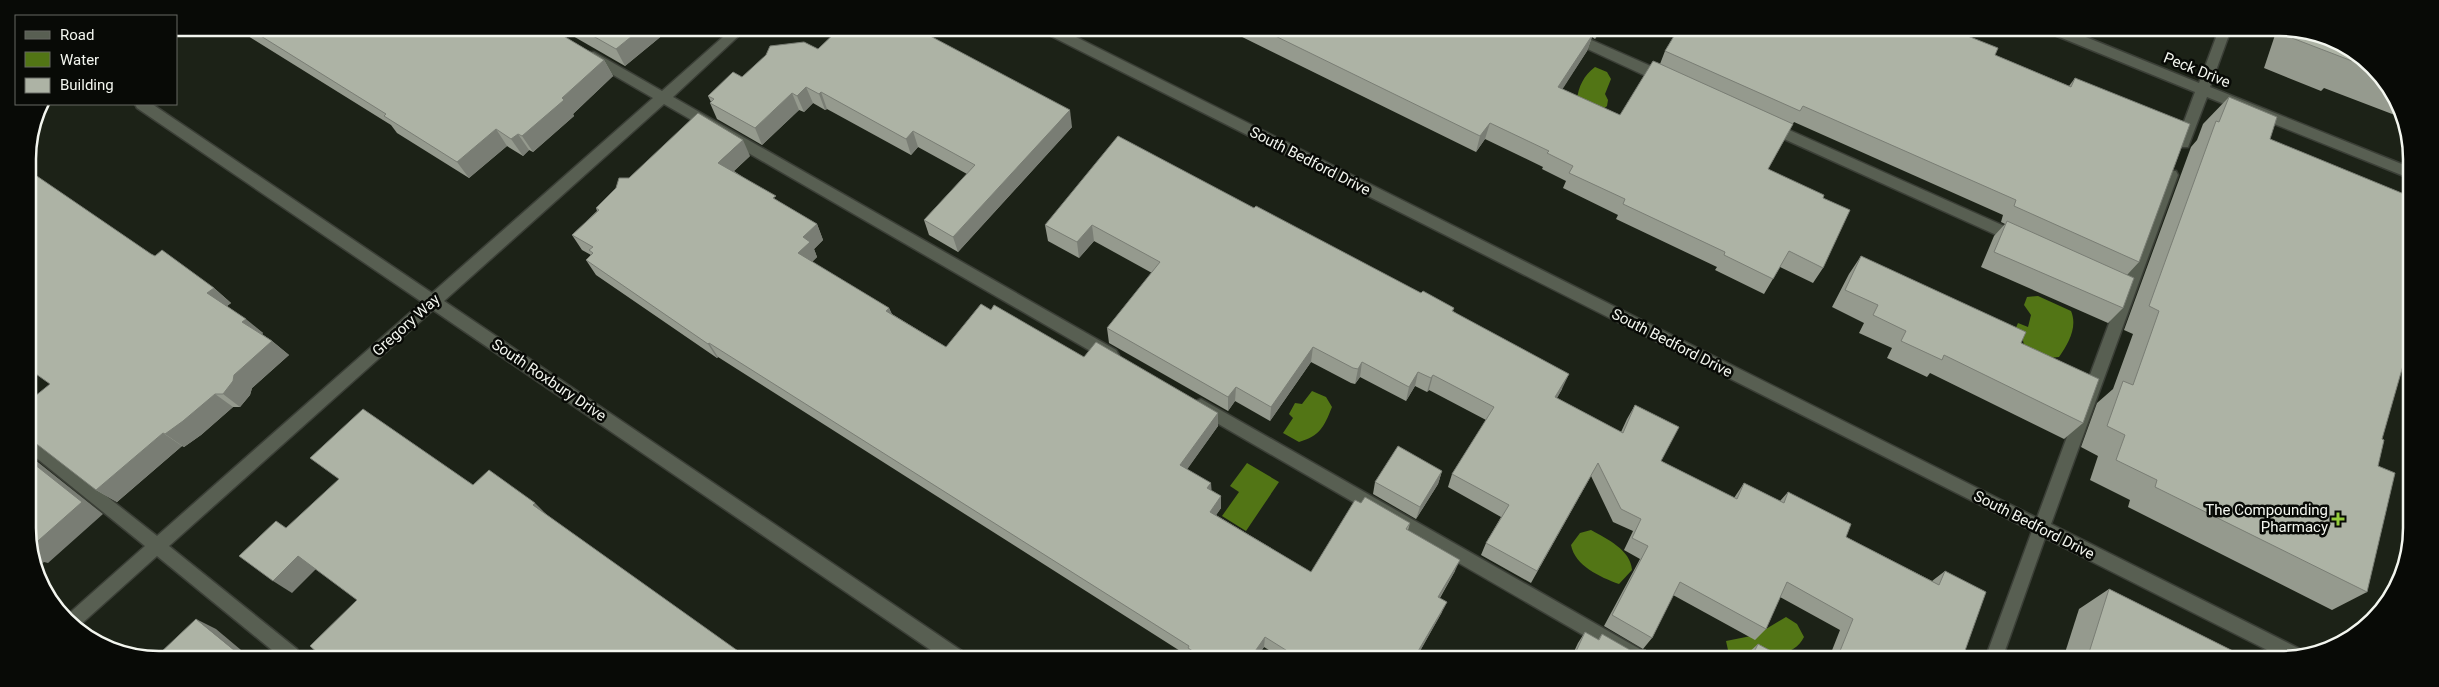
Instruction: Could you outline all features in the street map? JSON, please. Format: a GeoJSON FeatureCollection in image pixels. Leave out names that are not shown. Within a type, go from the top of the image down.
{"type":"FeatureCollection","features":[{"type":"Feature","properties":{"kind":"street"},"geometry":{"type":"LineString","coordinates":[[1572,36],[1676,84]]}},
{"type":"Feature","properties":{"kind":"street","name":"Peck Drive"},"geometry":{"type":"LineString","coordinates":[[2070,36],[2403,171]]}},
{"type":"Feature","properties":{"kind":"street"},"geometry":{"type":"LineString","coordinates":[[1996,650],[2222,36]]}},
{"type":"Feature","properties":{"kind":"street","name":"Gregory Way"},"geometry":{"type":"LineString","coordinates":[[76,618],[731,37]]}},
{"type":"Feature","properties":{"kind":"street","name":"South Bedford Drive"},"geometry":{"type":"LineString","coordinates":[[1063,37],[2284,650]]}},
{"type":"Feature","properties":{"kind":"street"},"geometry":{"type":"LineString","coordinates":[[578,48],[1122,360]]}},
{"type":"Feature","properties":{"kind":"street","name":"South Roxbury Drive"},"geometry":{"type":"LineString","coordinates":[[143,105],[947,651]]}},
{"type":"Feature","properties":{"kind":"street"},"geometry":{"type":"LineString","coordinates":[[1758,121],[2030,244]]}},
{"type":"Feature","properties":{"kind":"street"},"geometry":{"type":"LineString","coordinates":[[2112,281],[2130,289]]}},
{"type":"Feature","properties":{"kind":"street"},"geometry":{"type":"LineString","coordinates":[[1191,400],[1626,650]]}},
{"type":"Feature","properties":{"kind":"street"},"geometry":{"type":"LineString","coordinates":[[36,448],[286,651]]}},
{"type":"Feature","properties":{"kind":"water"},"geometry":{"type":"Polygon","coordinates":[[[1595,67],[1607,72],[1611,79],[1605,94],[1608,100],[1607,106],[1600,112],[1577,100],[1582,82],[1595,67]]]}},
{"type":"Feature","properties":{"kind":"water"},"geometry":{"type":"Polygon","coordinates":[[[2038,296],[2071,311],[2073,329],[2069,341],[2059,357],[2049,358],[2024,345],[2022,336],[2014,332],[2018,323],[2028,327],[2031,315],[2024,305],[2027,297],[2038,296]]]}},
{"type":"Feature","properties":{"kind":"water"},"geometry":{"type":"Polygon","coordinates":[[[1312,391],[1326,397],[1332,407],[1317,434],[1299,442],[1283,433],[1293,418],[1289,414],[1295,403],[1302,404],[1312,391]]]}},
{"type":"Feature","properties":{"kind":"water"},"geometry":{"type":"Polygon","coordinates":[[[1247,463],[1279,482],[1246,531],[1222,516],[1239,492],[1230,486],[1247,463]]]}},
{"type":"Feature","properties":{"kind":"water"},"geometry":{"type":"Polygon","coordinates":[[[1591,530],[1617,546],[1631,563],[1632,570],[1619,584],[1589,570],[1573,552],[1571,545],[1580,533],[1591,530]]]}},
{"type":"Feature","properties":{"kind":"water"},"geometry":{"type":"Polygon","coordinates":[[[1786,617],[1797,624],[1804,637],[1791,650],[1728,650],[1726,641],[1756,635],[1786,617]]]}},
{"type":"Feature","properties":{"kind":"building"},"geometry":{"type":"Polygon","coordinates":[[[1276,36],[1591,36],[1558,87],[1620,115],[1653,61],[1658,63],[1793,124],[1768,169],[1824,195],[1823,198],[1850,210],[1823,268],[1789,251],[1773,279],[1724,255],[1725,252],[1623,204],[1625,199],[1569,173],[1573,166],[1547,153],[1549,151],[1490,123],[1480,136],[1276,36]]]}},
{"type":"Feature","properties":{"kind":"building"},"geometry":{"type":"Polygon","coordinates":[[[1674,36],[1968,36],[1998,48],[1995,55],[2071,87],[2075,78],[2190,124],[2139,262],[2014,206],[2016,200],[1803,106],[1800,111],[1665,51],[1674,36]]]}},
{"type":"Feature","properties":{"kind":"building"},"geometry":{"type":"Polygon","coordinates":[[[262,37],[565,37],[604,60],[562,98],[564,100],[522,136],[518,134],[511,139],[496,129],[457,162],[384,116],[386,114],[262,37]]]}},
{"type":"Feature","properties":{"kind":"building"},"geometry":{"type":"Polygon","coordinates":[[[594,37],[631,37],[616,49],[594,37]]]}},
{"type":"Feature","properties":{"kind":"building"},"geometry":{"type":"Polygon","coordinates":[[[831,37],[931,37],[1070,110],[953,237],[924,220],[975,165],[913,131],[906,139],[821,92],[819,94],[806,87],[797,96],[792,93],[755,128],[710,103],[714,99],[708,96],[733,72],[742,77],[766,55],[770,46],[804,42],[818,49],[831,37]]]}},
{"type":"Feature","properties":{"kind":"building"},"geometry":{"type":"Polygon","coordinates":[[[2292,38],[2319,43],[2334,49],[2352,61],[2292,38]]]}},
{"type":"Feature","properties":{"kind":"building"},"geometry":{"type":"Polygon","coordinates":[[[2229,97],[2277,117],[2270,139],[2403,194],[2403,366],[2382,439],[2384,440],[2378,466],[2395,473],[2367,592],[2155,487],[2157,480],[2116,460],[2125,435],[2107,426],[2123,381],[2133,385],[2159,311],[2149,306],[2216,121],[2219,122],[2229,97]]]}},
{"type":"Feature","properties":{"kind":"building"},"geometry":{"type":"Polygon","coordinates":[[[698,113],[743,140],[718,163],[776,196],[773,198],[817,224],[803,237],[810,242],[798,253],[889,308],[886,311],[946,347],[981,304],[991,310],[994,305],[1084,357],[1096,342],[1218,413],[1180,465],[1211,483],[1207,488],[1221,496],[1210,512],[1311,572],[1355,500],[1361,503],[1365,497],[1410,523],[1406,529],[1460,560],[1438,597],[1447,602],[1418,650],[1287,650],[1265,637],[1256,650],[1192,651],[1188,648],[1189,646],[708,344],[586,260],[593,253],[589,250],[593,247],[572,235],[599,210],[596,208],[616,188],[619,178],[629,178],[698,113]]]}},
{"type":"Feature","properties":{"kind":"building"},"geometry":{"type":"Polygon","coordinates":[[[1118,136],[1421,293],[1423,291],[1454,308],[1452,311],[1569,374],[1555,397],[1623,433],[1635,405],[1679,427],[1661,461],[1737,499],[1744,483],[1784,503],[1788,492],[1851,524],[1846,537],[1939,585],[1945,571],[1986,592],[1965,650],[1840,650],[1853,619],[1787,582],[1766,629],[1680,582],[1652,638],[1612,615],[1648,546],[1632,538],[1641,519],[1621,509],[1598,463],[1537,571],[1486,543],[1509,505],[1452,474],[1494,407],[1433,375],[1431,378],[1418,372],[1409,387],[1362,362],[1358,369],[1353,368],[1313,347],[1271,407],[1236,387],[1228,397],[1107,328],[1160,262],[1092,225],[1077,242],[1045,225],[1118,136]]]}},
{"type":"Feature","properties":{"kind":"building"},"geometry":{"type":"Polygon","coordinates":[[[37,176],[151,254],[155,256],[162,250],[214,288],[207,293],[246,319],[242,322],[272,341],[234,375],[233,381],[223,394],[215,394],[183,421],[165,434],[163,433],[96,490],[36,444],[36,395],[50,384],[36,374],[37,176]]]}},
{"type":"Feature","properties":{"kind":"building"},"geometry":{"type":"Polygon","coordinates":[[[2007,221],[2134,278],[2123,308],[1994,252],[2007,221]]]}},
{"type":"Feature","properties":{"kind":"building"},"geometry":{"type":"Polygon","coordinates":[[[1861,256],[2026,332],[2021,343],[2099,379],[2083,423],[1944,355],[1942,360],[1901,341],[1906,331],[1873,315],[1878,305],[1845,290],[1861,256]]]}},
{"type":"Feature","properties":{"kind":"building"},"geometry":{"type":"Polygon","coordinates":[[[363,409],[473,485],[489,470],[535,503],[533,505],[738,651],[315,651],[310,646],[357,600],[298,556],[273,581],[239,556],[276,521],[286,528],[339,479],[310,458],[363,409]]]}},
{"type":"Feature","properties":{"kind":"building"},"geometry":{"type":"Polygon","coordinates":[[[1398,446],[1442,471],[1420,507],[1375,482],[1398,446]]]}},
{"type":"Feature","properties":{"kind":"building"},"geometry":{"type":"Polygon","coordinates":[[[36,466],[82,502],[38,541],[36,466]]]}},
{"type":"Feature","properties":{"kind":"building"},"geometry":{"type":"Polygon","coordinates":[[[2109,589],[2231,650],[2090,650],[2109,589]]]}},
{"type":"Feature","properties":{"kind":"building"},"geometry":{"type":"Polygon","coordinates":[[[196,619],[235,651],[162,651],[196,619]]]}},
{"type":"Feature","properties":{"kind":"building"},"geometry":{"type":"Polygon","coordinates":[[[1585,632],[1599,640],[1602,634],[1630,650],[1646,650],[1646,650],[1577,650],[1585,632]]]}},
{"type":"Feature","properties":{"kind":"building"},"geometry":{"type":"Polygon","coordinates":[[[1758,644],[1770,650],[1755,650],[1758,644]]]}},
{"type":"Feature","properties":{"kind":"place","name":"The Compounding Pharmacy"},"geometry":{"type":"Point","coordinates":[2338,519]}}]}
